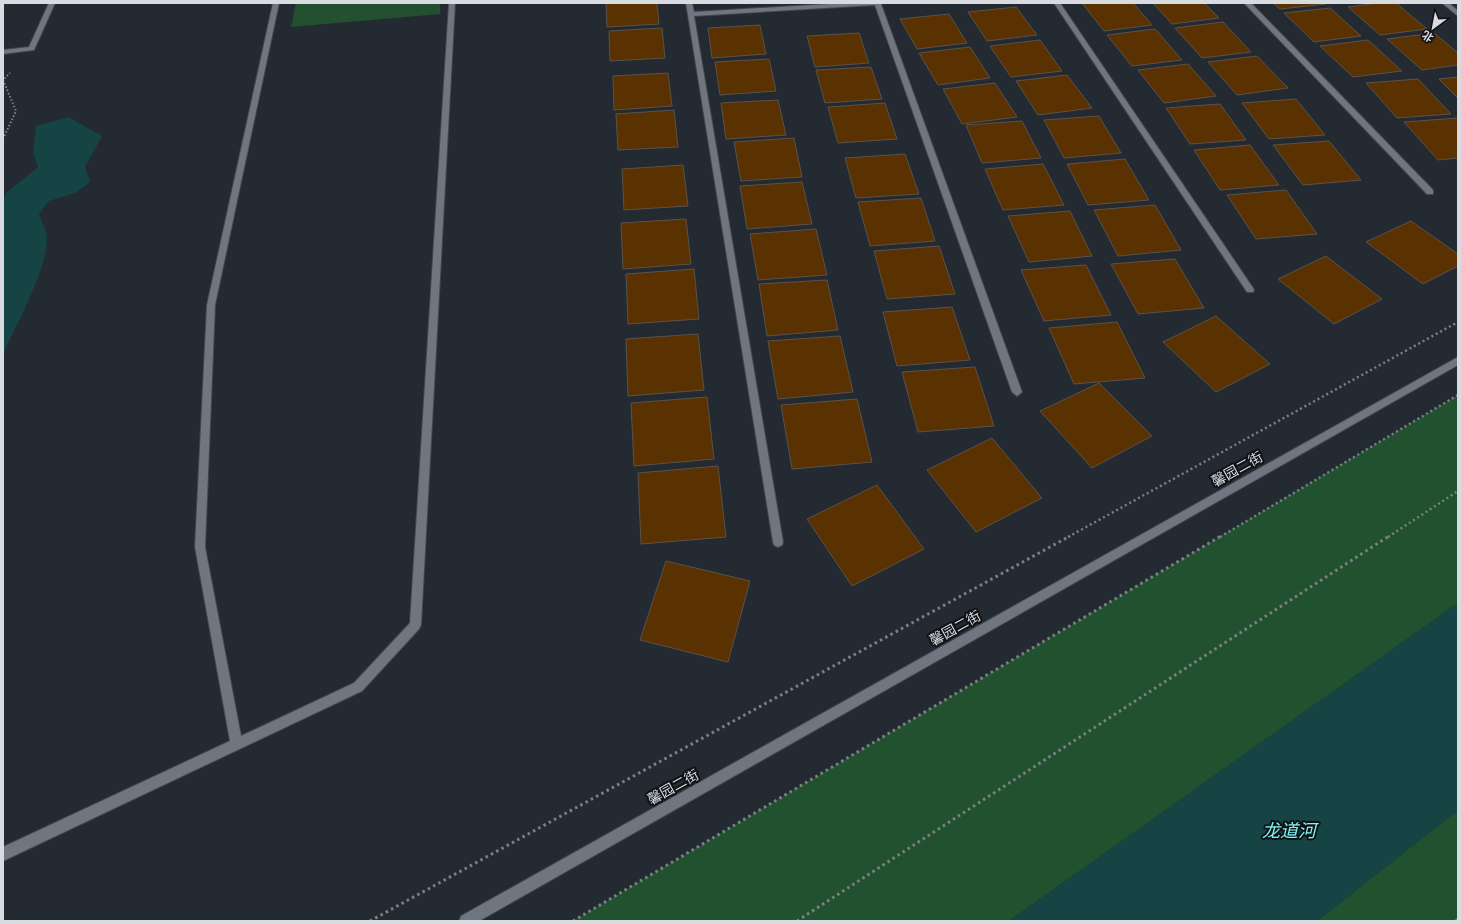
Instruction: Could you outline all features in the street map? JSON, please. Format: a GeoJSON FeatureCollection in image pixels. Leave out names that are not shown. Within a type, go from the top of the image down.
{"type":"FeatureCollection","features":[{"type":"Feature","properties":{"kind":"street"},"geometry":{"type":"LineString","coordinates":[[3,52],[32,49],[52,3]]}},
{"type":"Feature","properties":{"kind":"street"},"geometry":{"type":"LineString","coordinates":[[237,744],[200,547],[211,305],[276,3]]}},
{"type":"Feature","properties":{"kind":"street"},"geometry":{"type":"LineString","coordinates":[[3,854],[358,687],[416,625],[452,3]]}},
{"type":"Feature","properties":{"kind":"street"},"geometry":{"type":"LineString","coordinates":[[689,3],[778,542]]}},
{"type":"Feature","properties":{"kind":"street"},"geometry":{"type":"LineString","coordinates":[[691,14],[878,3],[1017,392]]}},
{"type":"Feature","properties":{"kind":"street"},"geometry":{"type":"LineString","coordinates":[[1057,3],[1250,290]]}},
{"type":"Feature","properties":{"kind":"street"},"geometry":{"type":"LineString","coordinates":[[1246,3],[1430,192]]}},
{"type":"Feature","properties":{"kind":"street"},"geometry":{"type":"LineString","coordinates":[[1445,3],[1458,14]]}},
{"type":"Feature","properties":{"kind":"street","name":"馨园二街"},"geometry":{"type":"LineString","coordinates":[[466,921],[1458,361]]}},
{"type":"Feature","properties":{"kind":"path"},"geometry":{"type":"LineString","coordinates":[[3,139],[16,111],[4,80],[32,49]]}},
{"type":"Feature","properties":{"kind":"path"},"geometry":{"type":"LineString","coordinates":[[370,921],[1458,322]]}},
{"type":"Feature","properties":{"kind":"path"},"geometry":{"type":"LineString","coordinates":[[572,921],[1458,395]]}},
{"type":"Feature","properties":{"kind":"path"},"geometry":{"type":"LineString","coordinates":[[796,921],[1458,491]]}},
{"type":"Feature","properties":{"kind":"green space"},"geometry":{"type":"Polygon","coordinates":[[[296,3],[440,3],[440,14],[291,27],[296,3]]]}},
{"type":"Feature","properties":{"kind":"green space"},"geometry":{"type":"Polygon","coordinates":[[[1458,395],[1458,603],[1009,921],[573,921],[1458,395]]]}},
{"type":"Feature","properties":{"kind":"green space"},"geometry":{"type":"Polygon","coordinates":[[[1458,810],[1458,921],[1317,921],[1458,810]]]}},
{"type":"Feature","properties":{"kind":"water"},"geometry":{"type":"Polygon","coordinates":[[[68,117],[102,136],[85,167],[90,182],[75,193],[49,201],[39,214],[47,235],[46,251],[37,281],[3,354],[3,202],[5,194],[38,167],[33,152],[36,126],[68,117]]]}},
{"type":"Feature","properties":{"kind":"water","name":"龙道河"},"geometry":{"type":"Polygon","coordinates":[[[1458,603],[1458,810],[1317,921],[1009,921],[1458,603]]]}},
{"type":"Feature","properties":{"kind":"building"},"geometry":{"type":"Polygon","coordinates":[[[606,3],[657,3],[659,24],[607,27],[606,3]]]}},
{"type":"Feature","properties":{"kind":"building"},"geometry":{"type":"Polygon","coordinates":[[[1082,3],[1133,3],[1152,25],[1104,31],[1082,3]]]}},
{"type":"Feature","properties":{"kind":"building"},"geometry":{"type":"Polygon","coordinates":[[[1153,3],[1204,3],[1219,18],[1172,24],[1153,3]]]}},
{"type":"Feature","properties":{"kind":"building"},"geometry":{"type":"Polygon","coordinates":[[[1273,3],[1325,3],[1326,4],[1280,9],[1273,3]]]}},
{"type":"Feature","properties":{"kind":"building"},"geometry":{"type":"Polygon","coordinates":[[[1378,3],[1396,3],[1427,29],[1380,35],[1348,7],[1378,3]]]}},
{"type":"Feature","properties":{"kind":"building"},"geometry":{"type":"Polygon","coordinates":[[[1016,7],[1037,35],[987,41],[968,12],[1016,7]]]}},
{"type":"Feature","properties":{"kind":"building"},"geometry":{"type":"Polygon","coordinates":[[[1330,8],[1361,36],[1314,42],[1284,13],[1330,8]]]}},
{"type":"Feature","properties":{"kind":"building"},"geometry":{"type":"Polygon","coordinates":[[[949,14],[967,43],[917,49],[900,19],[949,14]]]}},
{"type":"Feature","properties":{"kind":"building"},"geometry":{"type":"Polygon","coordinates":[[[1223,22],[1251,52],[1202,58],[1175,28],[1223,22]]]}},
{"type":"Feature","properties":{"kind":"building"},"geometry":{"type":"Polygon","coordinates":[[[760,25],[766,54],[712,58],[708,28],[760,25]]]}},
{"type":"Feature","properties":{"kind":"building"},"geometry":{"type":"Polygon","coordinates":[[[662,28],[665,58],[610,61],[609,31],[662,28]]]}},
{"type":"Feature","properties":{"kind":"building"},"geometry":{"type":"Polygon","coordinates":[[[1155,29],[1182,60],[1132,66],[1107,35],[1155,29]]]}},
{"type":"Feature","properties":{"kind":"building"},"geometry":{"type":"Polygon","coordinates":[[[859,33],[869,63],[815,67],[807,36],[859,33]]]}},
{"type":"Feature","properties":{"kind":"building"},"geometry":{"type":"Polygon","coordinates":[[[1434,33],[1458,53],[1458,65],[1422,70],[1387,39],[1434,33]]]}},
{"type":"Feature","properties":{"kind":"building"},"geometry":{"type":"Polygon","coordinates":[[[1040,40],[1062,71],[1011,77],[990,46],[1040,40]]]}},
{"type":"Feature","properties":{"kind":"building"},"geometry":{"type":"Polygon","coordinates":[[[1368,40],[1402,71],[1353,77],[1320,46],[1368,40]]]}},
{"type":"Feature","properties":{"kind":"building"},"geometry":{"type":"Polygon","coordinates":[[[970,47],[990,78],[938,85],[919,53],[970,47]]]}},
{"type":"Feature","properties":{"kind":"building"},"geometry":{"type":"Polygon","coordinates":[[[1257,56],[1288,88],[1237,95],[1208,62],[1257,56]]]}},
{"type":"Feature","properties":{"kind":"building"},"geometry":{"type":"Polygon","coordinates":[[[769,59],[776,91],[720,95],[715,62],[769,59]]]}},
{"type":"Feature","properties":{"kind":"building"},"geometry":{"type":"Polygon","coordinates":[[[1188,64],[1216,96],[1164,103],[1138,70],[1188,64]]]}},
{"type":"Feature","properties":{"kind":"building"},"geometry":{"type":"Polygon","coordinates":[[[871,67],[882,99],[825,103],[816,70],[871,67]]]}},
{"type":"Feature","properties":{"kind":"building"},"geometry":{"type":"Polygon","coordinates":[[[668,73],[672,106],[614,110],[613,76],[668,73]]]}},
{"type":"Feature","properties":{"kind":"building"},"geometry":{"type":"Polygon","coordinates":[[[1067,75],[1092,108],[1038,115],[1016,81],[1067,75]]]}},
{"type":"Feature","properties":{"kind":"building"},"geometry":{"type":"Polygon","coordinates":[[[1458,77],[1458,98],[1439,79],[1458,77]]]}},
{"type":"Feature","properties":{"kind":"building"},"geometry":{"type":"Polygon","coordinates":[[[1418,79],[1451,114],[1397,118],[1366,83],[1418,79]]]}},
{"type":"Feature","properties":{"kind":"building"},"geometry":{"type":"Polygon","coordinates":[[[995,83],[1017,117],[962,124],[943,89],[995,83]]]}},
{"type":"Feature","properties":{"kind":"building"},"geometry":{"type":"Polygon","coordinates":[[[1296,99],[1325,135],[1269,139],[1242,103],[1296,99]]]}},
{"type":"Feature","properties":{"kind":"building"},"geometry":{"type":"Polygon","coordinates":[[[778,100],[786,135],[726,139],[721,103],[778,100]]]}},
{"type":"Feature","properties":{"kind":"building"},"geometry":{"type":"Polygon","coordinates":[[[885,103],[897,139],[838,143],[828,107],[885,103]]]}},
{"type":"Feature","properties":{"kind":"building"},"geometry":{"type":"Polygon","coordinates":[[[1220,104],[1246,140],[1190,144],[1166,108],[1220,104]]]}},
{"type":"Feature","properties":{"kind":"building"},"geometry":{"type":"Polygon","coordinates":[[[674,110],[678,147],[618,150],[616,114],[674,110]]]}},
{"type":"Feature","properties":{"kind":"building"},"geometry":{"type":"Polygon","coordinates":[[[1099,116],[1121,153],[1064,158],[1044,120],[1099,116]]]}},
{"type":"Feature","properties":{"kind":"building"},"geometry":{"type":"Polygon","coordinates":[[[1458,118],[1458,158],[1438,160],[1404,122],[1458,118]]]}},
{"type":"Feature","properties":{"kind":"building"},"geometry":{"type":"Polygon","coordinates":[[[1022,121],[1041,158],[982,163],[966,125],[1022,121]]]}},
{"type":"Feature","properties":{"kind":"building"},"geometry":{"type":"Polygon","coordinates":[[[794,138],[802,177],[741,181],[734,142],[794,138]]]}},
{"type":"Feature","properties":{"kind":"building"},"geometry":{"type":"Polygon","coordinates":[[[1329,141],[1361,180],[1303,185],[1273,145],[1329,141]]]}},
{"type":"Feature","properties":{"kind":"building"},"geometry":{"type":"Polygon","coordinates":[[[1250,145],[1279,185],[1220,190],[1194,150],[1250,145]]]}},
{"type":"Feature","properties":{"kind":"building"},"geometry":{"type":"Polygon","coordinates":[[[905,154],[919,194],[856,198],[845,158],[905,154]]]}},
{"type":"Feature","properties":{"kind":"building"},"geometry":{"type":"Polygon","coordinates":[[[1125,159],[1149,200],[1088,205],[1067,164],[1125,159]]]}},
{"type":"Feature","properties":{"kind":"building"},"geometry":{"type":"Polygon","coordinates":[[[1043,164],[1064,205],[1003,210],[985,169],[1043,164]]]}},
{"type":"Feature","properties":{"kind":"building"},"geometry":{"type":"Polygon","coordinates":[[[683,165],[688,206],[624,210],[622,169],[683,165]]]}},
{"type":"Feature","properties":{"kind":"building"},"geometry":{"type":"Polygon","coordinates":[[[802,182],[812,224],[747,229],[740,186],[802,182]]]}},
{"type":"Feature","properties":{"kind":"building"},"geometry":{"type":"Polygon","coordinates":[[[1286,190],[1317,234],[1256,239],[1227,195],[1286,190]]]}},
{"type":"Feature","properties":{"kind":"building"},"geometry":{"type":"Polygon","coordinates":[[[921,198],[935,241],[870,246],[858,202],[921,198]]]}},
{"type":"Feature","properties":{"kind":"building"},"geometry":{"type":"Polygon","coordinates":[[[1155,205],[1181,250],[1118,256],[1094,210],[1155,205]]]}},
{"type":"Feature","properties":{"kind":"building"},"geometry":{"type":"Polygon","coordinates":[[[1070,211],[1092,256],[1029,262],[1008,216],[1070,211]]]}},
{"type":"Feature","properties":{"kind":"building"},"geometry":{"type":"Polygon","coordinates":[[[686,219],[691,264],[623,269],[621,223],[686,219]]]}},
{"type":"Feature","properties":{"kind":"building"},"geometry":{"type":"Polygon","coordinates":[[[1411,221],[1458,254],[1458,266],[1423,284],[1366,242],[1411,221]]]}},
{"type":"Feature","properties":{"kind":"building"},"geometry":{"type":"Polygon","coordinates":[[[816,229],[827,275],[758,280],[750,234],[816,229]]]}},
{"type":"Feature","properties":{"kind":"building"},"geometry":{"type":"Polygon","coordinates":[[[939,246],[955,294],[887,299],[874,251],[939,246]]]}},
{"type":"Feature","properties":{"kind":"building"},"geometry":{"type":"Polygon","coordinates":[[[1326,256],[1382,299],[1334,324],[1278,279],[1326,256]]]}},
{"type":"Feature","properties":{"kind":"building"},"geometry":{"type":"Polygon","coordinates":[[[1175,259],[1204,308],[1138,314],[1111,264],[1175,259]]]}},
{"type":"Feature","properties":{"kind":"building"},"geometry":{"type":"Polygon","coordinates":[[[1086,265],[1111,315],[1044,321],[1021,270],[1086,265]]]}},
{"type":"Feature","properties":{"kind":"building"},"geometry":{"type":"Polygon","coordinates":[[[694,269],[699,319],[628,324],[626,274],[694,269]]]}},
{"type":"Feature","properties":{"kind":"building"},"geometry":{"type":"Polygon","coordinates":[[[827,280],[838,330],[767,336],[759,284],[827,280]]]}},
{"type":"Feature","properties":{"kind":"building"},"geometry":{"type":"Polygon","coordinates":[[[952,307],[970,360],[897,366],[883,312],[952,307]]]}},
{"type":"Feature","properties":{"kind":"building"},"geometry":{"type":"Polygon","coordinates":[[[1216,316],[1270,364],[1216,392],[1163,342],[1216,316]]]}},
{"type":"Feature","properties":{"kind":"building"},"geometry":{"type":"Polygon","coordinates":[[[1117,322],[1145,378],[1074,384],[1049,328],[1117,322]]]}},
{"type":"Feature","properties":{"kind":"building"},"geometry":{"type":"Polygon","coordinates":[[[698,334],[704,390],[628,396],[626,339],[698,334]]]}},
{"type":"Feature","properties":{"kind":"building"},"geometry":{"type":"Polygon","coordinates":[[[840,336],[853,392],[778,399],[768,341],[840,336]]]}},
{"type":"Feature","properties":{"kind":"building"},"geometry":{"type":"Polygon","coordinates":[[[975,367],[994,426],[918,432],[902,372],[975,367]]]}},
{"type":"Feature","properties":{"kind":"building"},"geometry":{"type":"Polygon","coordinates":[[[1099,383],[1152,436],[1092,468],[1040,411],[1099,383]]]}},
{"type":"Feature","properties":{"kind":"building"},"geometry":{"type":"Polygon","coordinates":[[[707,397],[714,459],[634,466],[631,403],[707,397]]]}},
{"type":"Feature","properties":{"kind":"building"},"geometry":{"type":"Polygon","coordinates":[[[857,399],[872,462],[792,469],[781,405],[857,399]]]}},
{"type":"Feature","properties":{"kind":"building"},"geometry":{"type":"Polygon","coordinates":[[[992,438],[1042,498],[976,532],[927,470],[992,438]]]}},
{"type":"Feature","properties":{"kind":"building"},"geometry":{"type":"Polygon","coordinates":[[[718,466],[726,537],[641,544],[638,473],[718,466]]]}},
{"type":"Feature","properties":{"kind":"building"},"geometry":{"type":"Polygon","coordinates":[[[877,485],[924,549],[852,586],[807,519],[877,485]]]}},
{"type":"Feature","properties":{"kind":"building"},"geometry":{"type":"Polygon","coordinates":[[[666,561],[750,581],[728,662],[640,640],[666,561]]]}}]}
